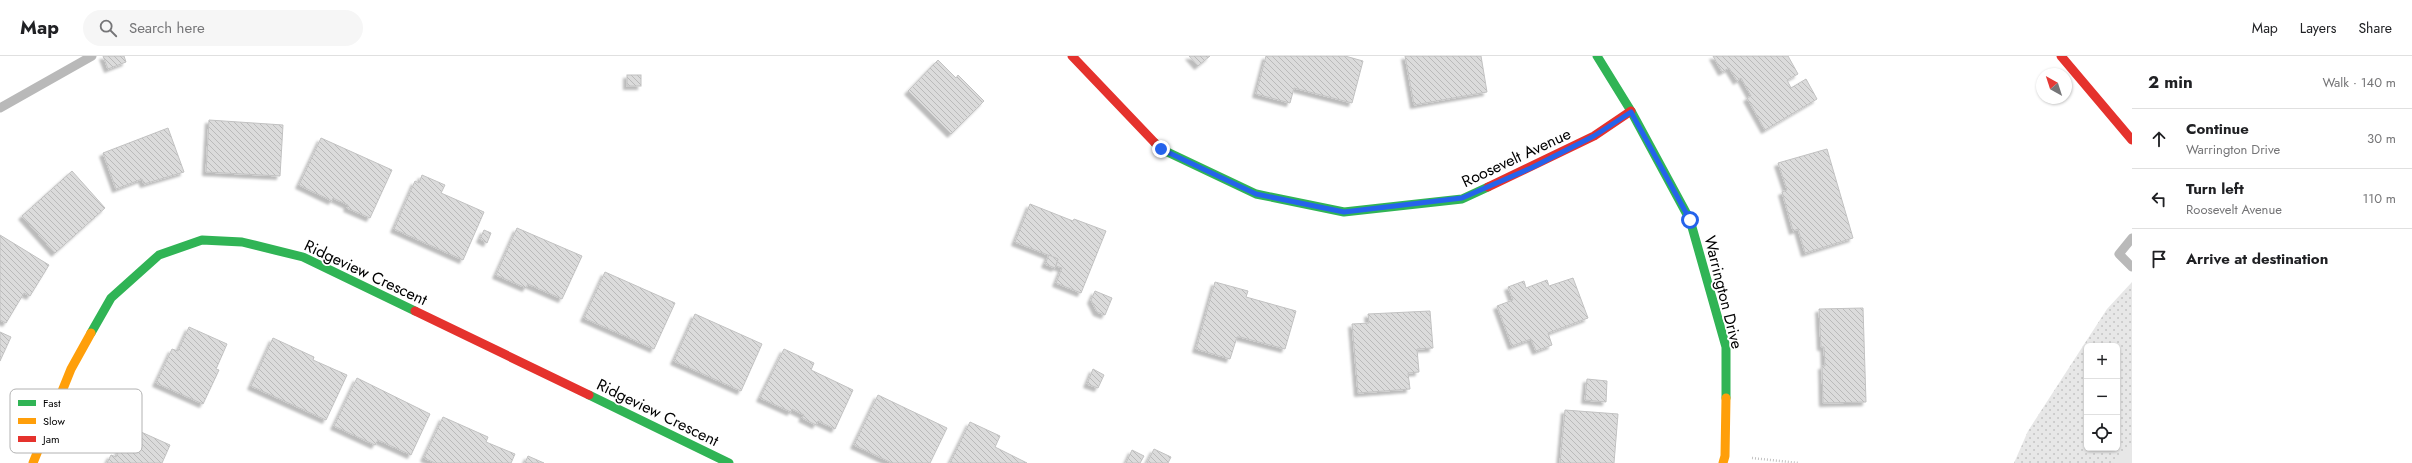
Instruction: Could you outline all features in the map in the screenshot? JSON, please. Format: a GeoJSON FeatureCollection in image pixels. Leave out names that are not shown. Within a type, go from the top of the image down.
{"type":"FeatureCollection","features":[{"type":"Feature","properties":{"kind":"street","name":"Roosevelt Avenue"},"geometry":{"type":"LineString","coordinates":[[1072,56],[1161,149],[1256,194],[1344,212],[1462,198],[1531,168],[1594,136],[1631,112]]}},
{"type":"Feature","properties":{"kind":"street","name":"Warrington Drive"},"geometry":{"type":"LineString","coordinates":[[1597,56],[1631,112],[1690,220],[1726,347],[1724,460]]}},
{"type":"Feature","properties":{"kind":"street"},"geometry":{"type":"LineString","coordinates":[[2061,56],[2132,140]]}},
{"type":"Feature","properties":{"kind":"street","name":"Ridgeview Crescent"},"geometry":{"type":"LineString","coordinates":[[64,389],[72,369],[112,298],[159,255],[202,240],[242,242],[303,257],[730,463]]}},
{"type":"Feature","properties":{"kind":"street","name":"Ridgeview Crescent"},"geometry":{"type":"LineString","coordinates":[[33,463],[37,453]]}},
{"type":"Feature","properties":{"kind":"path"},"geometry":{"type":"LineString","coordinates":[[1724,460],[1799,463]]}},
{"type":"Feature","properties":{"kind":"shaded area"},"geometry":{"type":"Polygon","coordinates":[[[2132,282],[2132,463],[2014,463],[2028,431],[2084,345],[2084,451],[2120,451],[2120,343],[2085,343],[2107,309],[2132,282]]]}},
{"type":"Feature","properties":{"kind":"shaded area"},"geometry":{"type":"Polygon","coordinates":[[[2132,446],[2132,463],[2113,463],[2132,446]]]}},
{"type":"Feature","properties":{"kind":"building"},"geometry":{"type":"Polygon","coordinates":[[[103,56],[124,56],[126,62],[108,69],[103,56]]]}},
{"type":"Feature","properties":{"kind":"building"},"geometry":{"type":"Polygon","coordinates":[[[1189,56],[1210,56],[1198,66],[1189,56]]]}},
{"type":"Feature","properties":{"kind":"building"},"geometry":{"type":"Polygon","coordinates":[[[1266,56],[1345,56],[1363,61],[1352,103],[1294,88],[1290,103],[1256,94],[1266,56]]]}},
{"type":"Feature","properties":{"kind":"building"},"geometry":{"type":"Polygon","coordinates":[[[1405,56],[1481,56],[1487,92],[1414,105],[1405,56]]]}},
{"type":"Feature","properties":{"kind":"building"},"geometry":{"type":"Polygon","coordinates":[[[1713,56],[1788,56],[1798,74],[1787,80],[1791,88],[1806,79],[1817,99],[1765,130],[1747,98],[1751,96],[1741,78],[1737,81],[1729,68],[1722,72],[1713,56]]]}},
{"type":"Feature","properties":{"kind":"building"},"geometry":{"type":"Polygon","coordinates":[[[938,60],[956,78],[958,75],[984,101],[951,134],[908,91],[938,60]]]}},
{"type":"Feature","properties":{"kind":"building"},"geometry":{"type":"Polygon","coordinates":[[[627,75],[641,75],[641,86],[627,86],[627,75]]]}},
{"type":"Feature","properties":{"kind":"building"},"geometry":{"type":"Polygon","coordinates":[[[209,120],[283,125],[280,176],[206,172],[209,120]]]}},
{"type":"Feature","properties":{"kind":"building"},"geometry":{"type":"Polygon","coordinates":[[[168,128],[184,172],[144,184],[142,179],[116,189],[103,153],[168,128]]]}},
{"type":"Feature","properties":{"kind":"building"},"geometry":{"type":"Polygon","coordinates":[[[321,138],[392,170],[370,218],[347,208],[348,205],[333,198],[332,201],[299,185],[321,138]]]}},
{"type":"Feature","properties":{"kind":"building"},"geometry":{"type":"Polygon","coordinates":[[[1827,149],[1853,238],[1805,253],[1798,229],[1793,231],[1782,192],[1787,190],[1778,163],[1827,149]]]}},
{"type":"Feature","properties":{"kind":"building"},"geometry":{"type":"Polygon","coordinates":[[[72,171],[105,208],[55,253],[22,216],[72,171]]]}},
{"type":"Feature","properties":{"kind":"building"},"geometry":{"type":"Polygon","coordinates":[[[422,175],[445,185],[441,193],[484,212],[463,260],[394,229],[415,181],[419,183],[422,175]]]}},
{"type":"Feature","properties":{"kind":"building"},"geometry":{"type":"Polygon","coordinates":[[[1030,204],[1073,221],[1074,219],[1106,231],[1081,293],[1056,283],[1062,268],[1056,266],[1058,259],[1015,242],[1030,204]]]}},
{"type":"Feature","properties":{"kind":"building"},"geometry":{"type":"Polygon","coordinates":[[[517,228],[582,256],[562,299],[528,284],[526,288],[496,275],[517,228]]]}},
{"type":"Feature","properties":{"kind":"building"},"geometry":{"type":"Polygon","coordinates":[[[484,230],[491,233],[487,243],[480,239],[484,230]]]}},
{"type":"Feature","properties":{"kind":"building"},"geometry":{"type":"Polygon","coordinates":[[[0,235],[49,265],[30,296],[24,293],[6,323],[0,320],[0,235]]]}},
{"type":"Feature","properties":{"kind":"building"},"geometry":{"type":"Polygon","coordinates":[[[1049,255],[1058,259],[1055,268],[1045,264],[1049,255]]]}},
{"type":"Feature","properties":{"kind":"building"},"geometry":{"type":"Polygon","coordinates":[[[605,272],[675,303],[654,349],[584,318],[605,272]]]}},
{"type":"Feature","properties":{"kind":"building"},"geometry":{"type":"Polygon","coordinates":[[[1573,278],[1588,318],[1548,333],[1552,345],[1536,351],[1531,339],[1512,346],[1497,306],[1513,300],[1508,287],[1524,281],[1526,288],[1547,280],[1549,286],[1573,278]]]}},
{"type":"Feature","properties":{"kind":"building"},"geometry":{"type":"Polygon","coordinates":[[[1215,282],[1248,291],[1246,297],[1296,311],[1285,349],[1237,337],[1230,359],[1196,349],[1215,282]]]}},
{"type":"Feature","properties":{"kind":"building"},"geometry":{"type":"Polygon","coordinates":[[[1095,291],[1112,298],[1105,315],[1097,312],[1091,300],[1095,291]]]}},
{"type":"Feature","properties":{"kind":"building"},"geometry":{"type":"Polygon","coordinates":[[[1863,308],[1866,402],[1823,403],[1822,366],[1825,366],[1824,347],[1821,347],[1819,309],[1863,308]]]}},
{"type":"Feature","properties":{"kind":"building"},"geometry":{"type":"Polygon","coordinates":[[[1430,311],[1433,348],[1417,349],[1419,372],[1408,373],[1410,389],[1358,393],[1352,324],[1369,323],[1368,314],[1430,311]]]}},
{"type":"Feature","properties":{"kind":"building"},"geometry":{"type":"Polygon","coordinates":[[[695,314],[762,344],[741,391],[674,361],[695,314]]]}},
{"type":"Feature","properties":{"kind":"building"},"geometry":{"type":"Polygon","coordinates":[[[189,327],[227,344],[216,369],[219,370],[203,404],[156,383],[172,349],[178,351],[189,327]]]}},
{"type":"Feature","properties":{"kind":"building"},"geometry":{"type":"Polygon","coordinates":[[[0,332],[11,337],[0,361],[0,332]]]}},
{"type":"Feature","properties":{"kind":"building"},"geometry":{"type":"Polygon","coordinates":[[[273,338],[314,357],[313,360],[347,375],[326,420],[251,386],[273,338]]]}},
{"type":"Feature","properties":{"kind":"building"},"geometry":{"type":"Polygon","coordinates":[[[784,349],[814,363],[811,370],[853,390],[835,429],[818,421],[816,425],[802,418],[804,415],[792,409],[791,412],[760,398],[784,349]]]}},
{"type":"Feature","properties":{"kind":"building"},"geometry":{"type":"Polygon","coordinates":[[[1093,369],[1104,375],[1098,388],[1087,384],[1093,369]]]}},
{"type":"Feature","properties":{"kind":"building"},"geometry":{"type":"Polygon","coordinates":[[[357,378],[430,414],[411,455],[378,440],[375,445],[334,426],[357,378]]]}},
{"type":"Feature","properties":{"kind":"building"},"geometry":{"type":"Polygon","coordinates":[[[1587,379],[1607,381],[1606,402],[1585,400],[1587,379]]]}},
{"type":"Feature","properties":{"kind":"building"},"geometry":{"type":"Polygon","coordinates":[[[878,395],[947,428],[930,463],[892,463],[854,445],[878,395]]]}},
{"type":"Feature","properties":{"kind":"building"},"geometry":{"type":"Polygon","coordinates":[[[1565,410],[1618,414],[1614,463],[1560,463],[1565,410]]]}},
{"type":"Feature","properties":{"kind":"building"},"geometry":{"type":"Polygon","coordinates":[[[443,417],[488,437],[486,442],[515,454],[511,463],[435,463],[424,458],[443,417]]]}},
{"type":"Feature","properties":{"kind":"building"},"geometry":{"type":"Polygon","coordinates":[[[970,422],[1000,436],[995,447],[1027,463],[950,463],[970,422]]]}},
{"type":"Feature","properties":{"kind":"building"},"geometry":{"type":"Polygon","coordinates":[[[142,432],[170,445],[162,463],[107,463],[111,455],[116,457],[118,453],[142,453],[142,432]]]}},
{"type":"Feature","properties":{"kind":"building"},"geometry":{"type":"Polygon","coordinates":[[[1154,449],[1171,457],[1168,463],[1147,463],[1154,449]]]}},
{"type":"Feature","properties":{"kind":"building"},"geometry":{"type":"Polygon","coordinates":[[[1132,450],[1144,456],[1140,463],[1126,463],[1132,450]]]}},
{"type":"Feature","properties":{"kind":"building"},"geometry":{"type":"Polygon","coordinates":[[[528,456],[544,463],[525,463],[528,456]]]}},
{"type":"Feature","properties":{"kind":"waterway"},"geometry":{"type":"LineString","coordinates":[[0,108],[92,56]]}},
{"type":"Feature","properties":{"kind":"waterway"},"geometry":{"type":"LineString","coordinates":[[2132,238],[2119,254],[2132,267]]}},
{"type":"Feature","properties":{"kind":"traffic: fast"},"geometry":{"type":"LineString","coordinates":[[1597,56],[1631,111],[1690,220],[1726,347],[1726,398]]}},
{"type":"Feature","properties":{"kind":"traffic: fast"},"geometry":{"type":"LineString","coordinates":[[1155,143],[1161,149],[1256,194],[1344,212],[1462,199],[1488,187]]}},
{"type":"Feature","properties":{"kind":"traffic: fast"},"geometry":{"type":"LineString","coordinates":[[91,333],[111,298],[159,255],[202,240],[242,242],[303,257],[415,311]]}},
{"type":"Feature","properties":{"kind":"traffic: fast"},"geometry":{"type":"LineString","coordinates":[[589,395],[729,463]]}},
{"type":"Feature","properties":{"kind":"traffic: slow"},"geometry":{"type":"LineString","coordinates":[[63,389],[71,369],[91,333]]}},
{"type":"Feature","properties":{"kind":"traffic: slow"},"geometry":{"type":"LineString","coordinates":[[1723,463],[1725,456],[1726,398]]}},
{"type":"Feature","properties":{"kind":"traffic: slow"},"geometry":{"type":"LineString","coordinates":[[33,463],[37,453]]}},
{"type":"Feature","properties":{"kind":"traffic: jam"},"geometry":{"type":"LineString","coordinates":[[1072,56],[1155,143]]}},
{"type":"Feature","properties":{"kind":"traffic: jam"},"geometry":{"type":"LineString","coordinates":[[2061,56],[2132,140]]}},
{"type":"Feature","properties":{"kind":"traffic: jam"},"geometry":{"type":"LineString","coordinates":[[1488,187],[1594,136],[1631,111]]}},
{"type":"Feature","properties":{"kind":"traffic: jam"},"geometry":{"type":"LineString","coordinates":[[415,311],[589,395]]}},
{"type":"Feature","properties":{"kind":"route"},"geometry":{"type":"LineString","coordinates":[[1161,149],[1256,194],[1344,212],[1462,198],[1531,168],[1594,136],[1631,112],[1690,220]]}}]}
